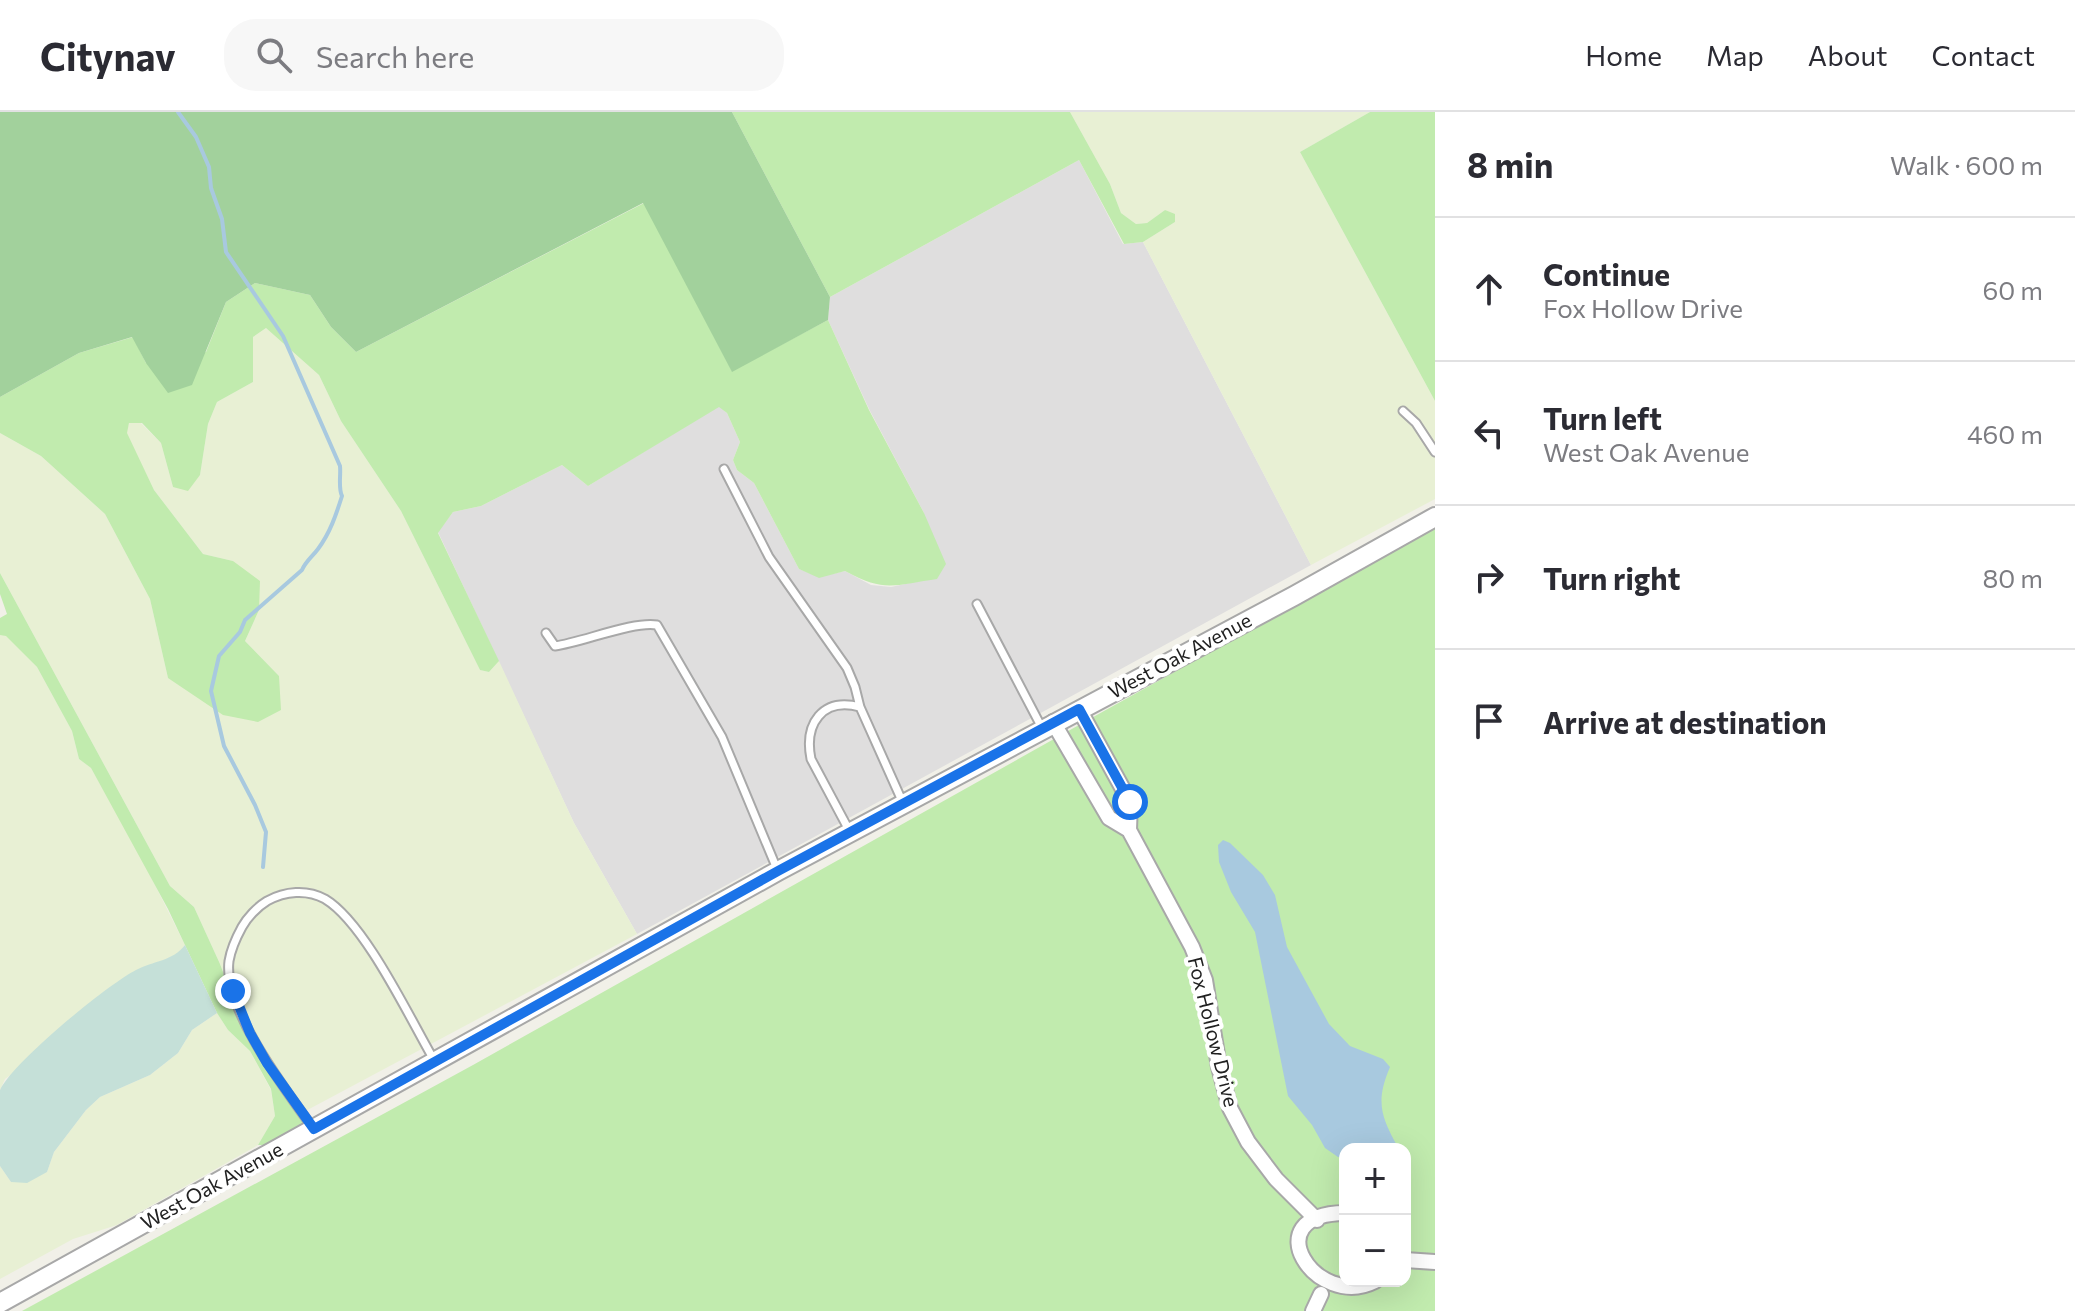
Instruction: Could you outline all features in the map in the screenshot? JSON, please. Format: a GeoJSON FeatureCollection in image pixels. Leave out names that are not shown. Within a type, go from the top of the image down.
{"type":"FeatureCollection","features":[{"type":"Feature","properties":{"kind":"street","name":"West Oak Avenue"},"geometry":{"type":"LineString","coordinates":[[0,1303],[778,871],[1294,596],[1435,517]]}},
{"type":"Feature","properties":{"kind":"street","name":"Fox Hollow Drive"},"geometry":{"type":"LineString","coordinates":[[1079,709],[1130,802],[1129,830],[1192,947],[1205,980],[1219,1067],[1230,1108],[1248,1142],[1276,1179],[1317,1220]]}},
{"type":"Feature","properties":{"kind":"street","name":"Fox Hollow Drive"},"geometry":{"type":"LineString","coordinates":[[1048,725],[1109,818],[1129,830]]}},
{"type":"Feature","properties":{"kind":"street"},"geometry":{"type":"LineString","coordinates":[[1339,1213],[1317,1220],[1306,1230],[1299,1243],[1301,1272],[1309,1285],[1321,1294],[1335,1298],[1349,1298],[1368,1287]]}},
{"type":"Feature","properties":{"kind":"street"},"geometry":{"type":"LineString","coordinates":[[1411,1260],[1435,1262]]}},
{"type":"Feature","properties":{"kind":"street"},"geometry":{"type":"LineString","coordinates":[[1313,1311],[1321,1294]]}},
{"type":"Feature","properties":{"kind":"lane"},"geometry":{"type":"LineString","coordinates":[[1403,411],[1416,423],[1435,452]]}},
{"type":"Feature","properties":{"kind":"lane"},"geometry":{"type":"LineString","coordinates":[[724,469],[769,557],[847,668],[860,707],[903,804]]}},
{"type":"Feature","properties":{"kind":"lane"},"geometry":{"type":"LineString","coordinates":[[977,604],[1048,725]]}},
{"type":"Feature","properties":{"kind":"lane"},"geometry":{"type":"LineString","coordinates":[[546,633],[555,646],[582,642],[630,627],[657,625],[722,737],[778,871]]}},
{"type":"Feature","properties":{"kind":"lane"},"geometry":{"type":"LineString","coordinates":[[850,833],[811,759],[810,733],[829,706],[838,703],[860,707]]}},
{"type":"Feature","properties":{"kind":"lane"},"geometry":{"type":"LineString","coordinates":[[314,1129],[267,1063],[250,1033],[233,991],[228,964],[235,940],[247,919],[266,901],[292,892],[310,893],[326,900],[344,915],[363,937],[435,1062]]}},
{"type":"Feature","properties":{"kind":"shaded area"},"geometry":{"type":"Polygon","coordinates":[[[1079,160],[1123,244],[1143,242],[1311,565],[637,934],[574,823],[438,532],[453,512],[481,506],[562,465],[588,486],[719,406],[727,413],[740,442],[733,460],[737,470],[754,483],[799,569],[819,577],[845,571],[871,585],[891,587],[910,583],[924,513],[869,409],[828,320],[830,297],[1079,160]]]}},
{"type":"Feature","properties":{"kind":"shaded area"},"geometry":{"type":"Polygon","coordinates":[[[1223,840],[1230,843],[1263,875],[1275,895],[1287,947],[1329,1024],[1350,1046],[1383,1059],[1390,1067],[1385,1079],[1382,1109],[1396,1143],[1339,1143],[1338,1157],[1325,1148],[1312,1125],[1288,1096],[1255,932],[1231,892],[1219,862],[1218,845],[1223,840]]]}},
{"type":"Feature","properties":{"kind":"shaded area"},"geometry":{"type":"Polygon","coordinates":[[[185,945],[217,1013],[192,1030],[178,1053],[150,1075],[100,1097],[86,1110],[54,1152],[47,1172],[27,1183],[11,1182],[0,1166],[0,1090],[8,1077],[62,1025],[104,991],[136,970],[175,954],[185,945]]]}},
{"type":"Feature","properties":{"kind":"green space"},"geometry":{"type":"Polygon","coordinates":[[[0,112],[732,112],[830,297],[828,320],[732,372],[643,203],[356,352],[331,327],[310,295],[255,283],[226,302],[192,385],[168,393],[132,337],[79,353],[0,397],[0,112]]]}},
{"type":"Feature","properties":{"kind":"green space"},"geometry":{"type":"Polygon","coordinates":[[[732,112],[1070,112],[1110,184],[1121,213],[1136,224],[1147,223],[1165,210],[1175,214],[1175,222],[1143,242],[1124,244],[1079,160],[830,297],[732,112]]]}},
{"type":"Feature","properties":{"kind":"green space"},"geometry":{"type":"Polygon","coordinates":[[[1070,112],[1370,112],[1300,152],[1435,401],[1435,499],[1311,565],[1143,242],[1175,222],[1165,210],[1147,223],[1136,224],[1121,213],[1110,184],[1070,112]]]}},
{"type":"Feature","properties":{"kind":"green space"},"geometry":{"type":"Polygon","coordinates":[[[1370,112],[1435,112],[1435,401],[1300,152],[1370,112]]]}},
{"type":"Feature","properties":{"kind":"green space"},"geometry":{"type":"Polygon","coordinates":[[[644,203],[732,371],[828,320],[946,564],[937,579],[890,586],[870,582],[845,571],[819,578],[799,569],[754,483],[737,470],[733,460],[740,442],[727,413],[719,407],[588,486],[562,465],[481,506],[453,512],[438,533],[499,661],[489,672],[480,670],[401,511],[341,421],[319,375],[266,328],[253,337],[253,382],[217,402],[208,424],[200,475],[188,491],[173,487],[161,443],[142,423],[129,423],[127,433],[154,490],[203,554],[233,561],[260,581],[259,610],[245,641],[279,676],[281,710],[258,722],[223,715],[168,678],[150,599],[105,514],[41,456],[0,433],[0,397],[79,353],[133,337],[146,363],[206,352],[226,302],[255,283],[310,295],[331,327],[356,352],[644,203]]]}},
{"type":"Feature","properties":{"kind":"green space"},"geometry":{"type":"Polygon","coordinates":[[[266,328],[319,375],[341,421],[401,511],[480,670],[489,672],[499,661],[574,823],[637,934],[298,1115],[265,1065],[240,1017],[194,907],[170,886],[0,573],[0,433],[41,456],[105,514],[150,599],[168,678],[279,676],[245,641],[259,610],[233,561],[203,554],[154,490],[126,434],[129,423],[141,423],[161,443],[173,487],[200,475],[208,424],[217,402],[253,382],[253,337],[266,328]]]}},
{"type":"Feature","properties":{"kind":"green space"},"geometry":{"type":"Polygon","coordinates":[[[1435,528],[1435,1311],[22,1311],[473,1065],[1435,528]]]}},
{"type":"Feature","properties":{"kind":"green space"},"geometry":{"type":"Polygon","coordinates":[[[0,573],[170,886],[194,907],[240,1017],[265,1065],[304,1124],[268,1145],[258,1145],[275,1116],[271,1089],[250,1051],[228,1030],[217,1013],[168,909],[91,768],[79,759],[72,731],[37,667],[6,636],[0,635],[0,618],[7,614],[0,594],[0,573]]]}},
{"type":"Feature","properties":{"kind":"green space"},"geometry":{"type":"Polygon","coordinates":[[[0,635],[6,635],[37,667],[72,731],[79,759],[91,768],[185,945],[178,954],[168,958],[5,1079],[0,1090],[0,635]]]}},
{"type":"Feature","properties":{"kind":"green space"},"geometry":{"type":"Polygon","coordinates":[[[217,1013],[228,1030],[250,1051],[271,1090],[275,1116],[258,1145],[117,1225],[73,1239],[0,1279],[0,1166],[11,1182],[47,1172],[54,1152],[86,1110],[100,1097],[150,1075],[178,1053],[192,1030],[217,1013]]]}},
{"type":"Feature","properties":{"kind":"waterway"},"geometry":{"type":"LineString","coordinates":[[178,112],[196,137],[209,167],[211,188],[222,219],[226,252],[283,336],[340,466],[342,496],[326,537],[302,570],[245,620],[240,632],[219,656],[211,691],[224,746],[266,832],[263,867]]}},
{"type":"Feature","properties":{"kind":"route"},"geometry":{"type":"LineString","coordinates":[[233,991],[250,1033],[267,1063],[314,1129],[778,871],[1079,709],[1130,802]]}}]}
